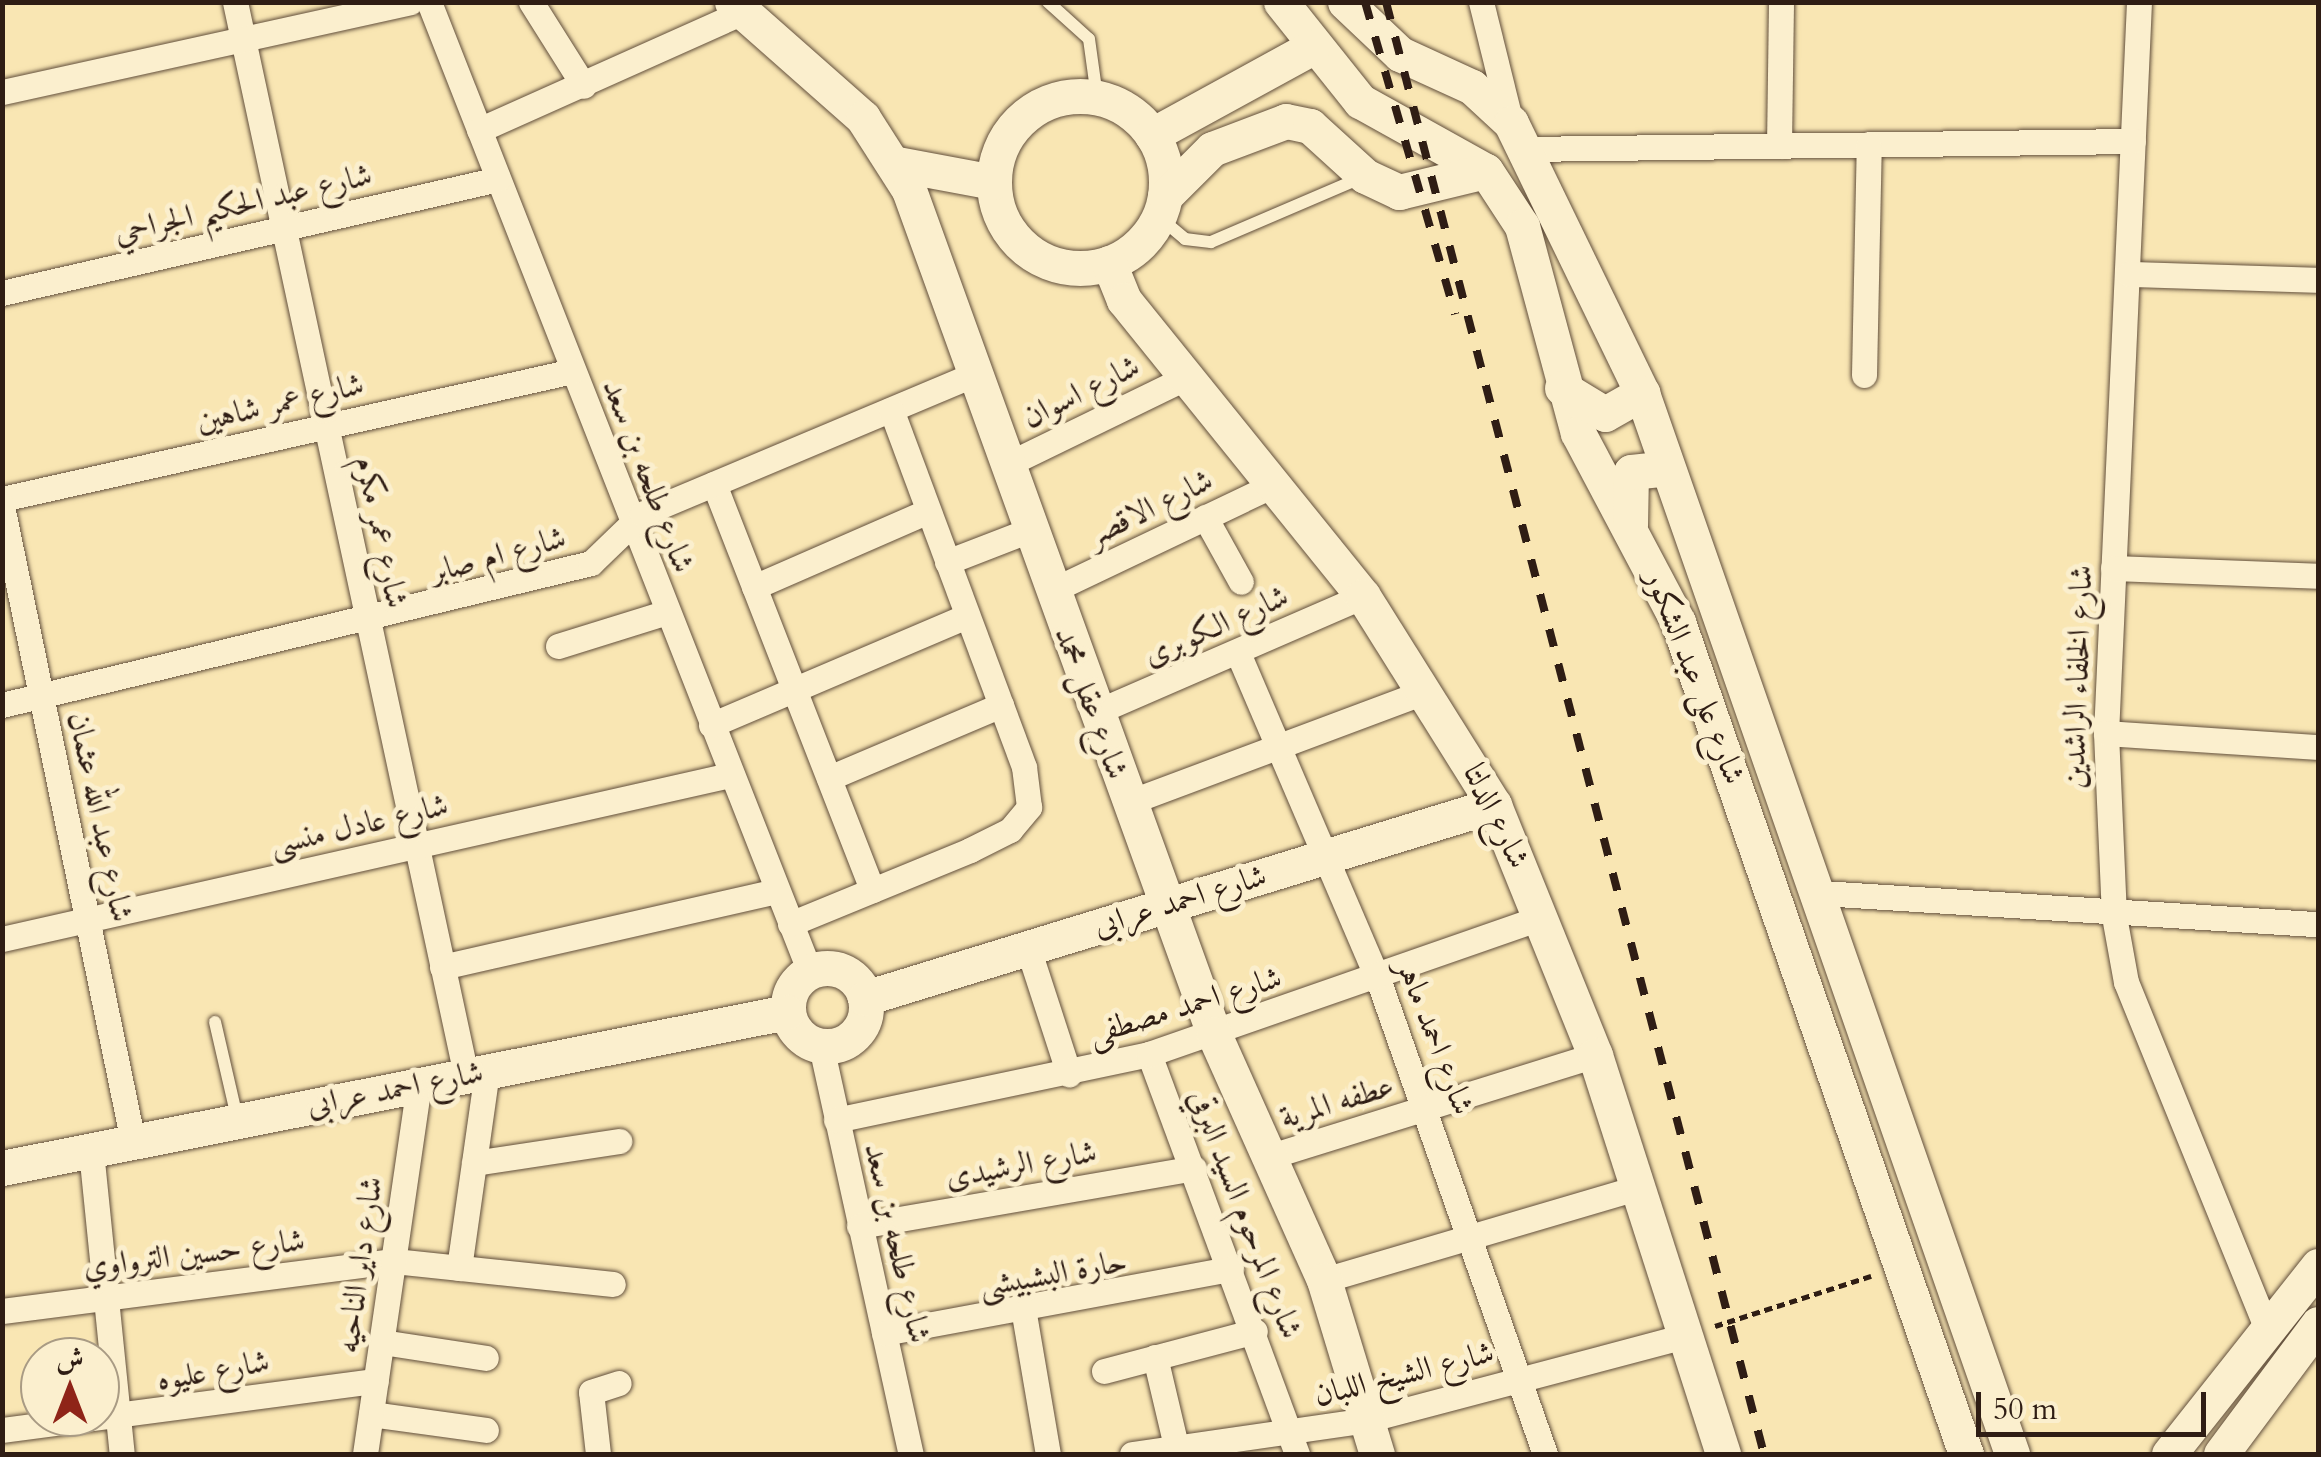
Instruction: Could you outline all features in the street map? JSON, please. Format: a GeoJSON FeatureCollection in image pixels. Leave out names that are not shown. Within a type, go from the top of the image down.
{"type":"FeatureCollection","features":[{"type":"Feature","properties":{"kind":"street","name":"شارع عمر مكرم"},"geometry":{"type":"LineString","coordinates":[[235,2],[286,228],[414,846],[442,967],[476,1073]]}},
{"type":"Feature","properties":{"kind":"street"},"geometry":{"type":"LineString","coordinates":[[2,92],[410,2]]}},
{"type":"Feature","properties":{"kind":"street","name":"شارع طلحه بن سعد"},"geometry":{"type":"LineString","coordinates":[[429,2],[810,972]]}},
{"type":"Feature","properties":{"kind":"street"},"geometry":{"type":"LineString","coordinates":[[531,2],[584,86]]}},
{"type":"Feature","properties":{"kind":"street","name":"شارع على عبد الشكور"},"geometry":{"type":"LineString","coordinates":[[1281,2],[1312,46],[1384,119],[1486,171],[1522,226],[1562,388],[1678,622],[1966,1454]]}},
{"type":"Feature","properties":{"kind":"street","name":"شارع على عبد الشكور"},"geometry":{"type":"LineString","coordinates":[[1345,2],[1400,54],[1472,88],[1517,136],[1642,393],[1821,893],[2012,1454]]}},
{"type":"Feature","properties":{"kind":"street"},"geometry":{"type":"LineString","coordinates":[[1481,2],[1517,136],[1780,146],[2132,140]]}},
{"type":"Feature","properties":{"kind":"street"},"geometry":{"type":"LineString","coordinates":[[1780,146],[1781,2]]}},
{"type":"Feature","properties":{"kind":"street","name":"شارع الخلفاء الراشدين"},"geometry":{"type":"LineString","coordinates":[[2139,2],[2106,733],[2114,916],[2126,982],[2266,1326]]}},
{"type":"Feature","properties":{"kind":"street"},"geometry":{"type":"LineString","coordinates":[[479,130],[584,86],[738,7]]}},
{"type":"Feature","properties":{"kind":"street","name":"شارع عقل محمد"},"geometry":{"type":"LineString","coordinates":[[738,7],[863,118],[897,164],[1214,1034],[1324,1280],[1376,1454]]}},
{"type":"Feature","properties":{"kind":"street"},"geometry":{"type":"LineString","coordinates":[[1152,135],[1312,46]]}},
{"type":"Feature","properties":{"kind":"street"},"geometry":{"type":"LineString","coordinates":[[1162,206],[1152,135],[1097,97],[1054,100],[1025,116],[1004,140],[993,182],[1021,245],[1062,266],[1109,263],[1162,206],[1212,149],[1286,120],[1328,138],[1365,176],[1417,195],[1486,171]]}},
{"type":"Feature","properties":{"kind":"street"},"geometry":{"type":"LineString","coordinates":[[1864,375],[1868,144]]}},
{"type":"Feature","properties":{"kind":"street"},"geometry":{"type":"LineString","coordinates":[[897,164],[993,182]]}},
{"type":"Feature","properties":{"kind":"street","name":"شارع عبد الحكيم الجراحي"},"geometry":{"type":"LineString","coordinates":[[2,293],[498,179]]}},
{"type":"Feature","properties":{"kind":"street","name":"شارع الدلتا"},"geometry":{"type":"LineString","coordinates":[[1109,263],[1115,288],[1185,378],[1276,483],[1363,596],[1494,805],[1594,1055],[1688,1335],[1723,1454]]}},
{"type":"Feature","properties":{"kind":"street"},"geometry":{"type":"LineString","coordinates":[[2129,274],[2318,280]]}},
{"type":"Feature","properties":{"kind":"street","name":"شارع عمر شاهين"},"geometry":{"type":"LineString","coordinates":[[2,502],[572,371]]}},
{"type":"Feature","properties":{"kind":"street","name":"شارع ام صابر"},"geometry":{"type":"LineString","coordinates":[[2,705],[366,624],[592,563],[633,525],[714,484],[973,375]]}},
{"type":"Feature","properties":{"kind":"street","name":"شارع اسوان"},"geometry":{"type":"LineString","coordinates":[[1006,465],[1185,378]]}},
{"type":"Feature","properties":{"kind":"street"},"geometry":{"type":"LineString","coordinates":[[1562,388],[1605,414],[1642,393]]}},
{"type":"Feature","properties":{"kind":"street"},"geometry":{"type":"LineString","coordinates":[[790,924],[1023,820],[1028,781],[890,410]]}},
{"type":"Feature","properties":{"kind":"street"},"geometry":{"type":"LineString","coordinates":[[1630,528],[1631,472],[1655,462],[1668,468]]}},
{"type":"Feature","properties":{"kind":"street","name":"شارع الاقصر"},"geometry":{"type":"LineString","coordinates":[[1051,591],[1276,483]]}},
{"type":"Feature","properties":{"kind":"street"},"geometry":{"type":"LineString","coordinates":[[714,484],[872,890]]}},
{"type":"Feature","properties":{"kind":"street","name":"شارع عبد الله عثمان"},"geometry":{"type":"LineString","coordinates":[[2,502],[133,1142]]}},
{"type":"Feature","properties":{"kind":"street"},"geometry":{"type":"LineString","coordinates":[[754,587],[928,511]]}},
{"type":"Feature","properties":{"kind":"street"},"geometry":{"type":"LineString","coordinates":[[1206,517],[1240,582]]}},
{"type":"Feature","properties":{"kind":"street"},"geometry":{"type":"LineString","coordinates":[[947,562],[1030,530]]}},
{"type":"Feature","properties":{"kind":"street"},"geometry":{"type":"LineString","coordinates":[[2113,568],[2318,576]]}},
{"type":"Feature","properties":{"kind":"street","name":"شارع الكوبرى"},"geometry":{"type":"LineString","coordinates":[[1094,713],[1363,596]]}},
{"type":"Feature","properties":{"kind":"street"},"geometry":{"type":"LineString","coordinates":[[558,646],[666,612]]}},
{"type":"Feature","properties":{"kind":"street"},"geometry":{"type":"LineString","coordinates":[[711,725],[967,616]]}},
{"type":"Feature","properties":{"kind":"street","name":"شارع احمد ماهر"},"geometry":{"type":"LineString","coordinates":[[1238,653],[1329,855],[1378,979],[1475,1236],[1524,1378],[1545,1454]]}},
{"type":"Feature","properties":{"kind":"street"},"geometry":{"type":"LineString","coordinates":[[1127,803],[1426,691]]}},
{"type":"Feature","properties":{"kind":"street"},"geometry":{"type":"LineString","coordinates":[[830,778],[1001,705]]}},
{"type":"Feature","properties":{"kind":"street"},"geometry":{"type":"LineString","coordinates":[[2106,733],[2318,746]]}},
{"type":"Feature","properties":{"kind":"street","name":"شارع عادل منسى"},"geometry":{"type":"LineString","coordinates":[[2,938],[730,774]]}},
{"type":"Feature","properties":{"kind":"street","name":"شارع احمد عرابى"},"geometry":{"type":"LineString","coordinates":[[866,998],[1494,805]]}},
{"type":"Feature","properties":{"kind":"street"},"geometry":{"type":"LineString","coordinates":[[442,967],[776,891]]}},
{"type":"Feature","properties":{"kind":"street"},"geometry":{"type":"LineString","coordinates":[[1821,893],[2114,916],[2318,924]]}},
{"type":"Feature","properties":{"kind":"street","name":"شارع احمد مصطفى"},"geometry":{"type":"LineString","coordinates":[[836,1120],[1069,1074],[1149,1054],[1378,979],[1542,918]]}},
{"type":"Feature","properties":{"kind":"street"},"geometry":{"type":"LineString","coordinates":[[1028,948],[1069,1074]]}},
{"type":"Feature","properties":{"kind":"street"},"geometry":{"type":"LineString","coordinates":[[810,972],[844,972],[866,998],[850,1039],[821,1046],[798,1035],[787,1012],[792,988],[810,972]]}},
{"type":"Feature","properties":{"kind":"street","name":"شارع احمد عرابى"},"geometry":{"type":"LineString","coordinates":[[2,1168],[787,1012]]}},
{"type":"Feature","properties":{"kind":"street","name":"شارع طلحه بن سعد"},"geometry":{"type":"LineString","coordinates":[[821,1046],[911,1454]]}},
{"type":"Feature","properties":{"kind":"street","name":"شارع المرحوم السيد البرقي"},"geometry":{"type":"LineString","coordinates":[[1149,1054],[1295,1445]]}},
{"type":"Feature","properties":{"kind":"street","name":"عطفه المرية"},"geometry":{"type":"LineString","coordinates":[[1271,1156],[1594,1055]]}},
{"type":"Feature","properties":{"kind":"street"},"geometry":{"type":"LineString","coordinates":[[459,1268],[474,1164],[476,1073]]}},
{"type":"Feature","properties":{"kind":"street","name":"شارع داير الناحيه"},"geometry":{"type":"LineString","coordinates":[[366,1454],[419,1084]]}},
{"type":"Feature","properties":{"kind":"street"},"geometry":{"type":"LineString","coordinates":[[474,1164],[619,1141]]}},
{"type":"Feature","properties":{"kind":"street"},"geometry":{"type":"LineString","coordinates":[[91,1151],[110,1337]]}},
{"type":"Feature","properties":{"kind":"street","name":"شارع الرشيدى"},"geometry":{"type":"LineString","coordinates":[[859,1226],[1194,1168]]}},
{"type":"Feature","properties":{"kind":"street"},"geometry":{"type":"LineString","coordinates":[[1324,1280],[1640,1188]]}},
{"type":"Feature","properties":{"kind":"street","name":"شارع حسين الترواوي"},"geometry":{"type":"LineString","coordinates":[[2,1311],[394,1262],[614,1284]]}},
{"type":"Feature","properties":{"kind":"street"},"geometry":{"type":"LineString","coordinates":[[2170,1454],[2266,1326],[2318,1266]]}},
{"type":"Feature","properties":{"kind":"street","name":"حارة البشبيشى"},"geometry":{"type":"LineString","coordinates":[[884,1334],[1024,1314],[1231,1269]]}},
{"type":"Feature","properties":{"kind":"street"},"geometry":{"type":"LineString","coordinates":[[1024,1314],[1048,1454]]}},
{"type":"Feature","properties":{"kind":"street"},"geometry":{"type":"LineString","coordinates":[[2221,1454],[2318,1324]]}},
{"type":"Feature","properties":{"kind":"street"},"geometry":{"type":"LineString","coordinates":[[1104,1371],[1254,1332]]}},
{"type":"Feature","properties":{"kind":"street","name":"شارع الشيخ اللبان"},"geometry":{"type":"LineString","coordinates":[[1132,1454],[1295,1445],[1366,1420],[1688,1335]]}},
{"type":"Feature","properties":{"kind":"street"},"geometry":{"type":"LineString","coordinates":[[382,1342],[486,1358]]}},
{"type":"Feature","properties":{"kind":"street"},"geometry":{"type":"LineString","coordinates":[[1155,1358],[1177,1451]]}},
{"type":"Feature","properties":{"kind":"street","name":"شارع عليوه"},"geometry":{"type":"LineString","coordinates":[[120,1421],[376,1382]]}},
{"type":"Feature","properties":{"kind":"street"},"geometry":{"type":"LineString","coordinates":[[598,1454],[591,1392],[619,1383]]}},
{"type":"Feature","properties":{"kind":"street"},"geometry":{"type":"LineString","coordinates":[[372,1414],[486,1430]]}},
{"type":"Feature","properties":{"kind":"lane"},"geometry":{"type":"LineString","coordinates":[[1048,2],[1088,40],[1097,97]]}},
{"type":"Feature","properties":{"kind":"lane"},"geometry":{"type":"LineString","coordinates":[[1162,206],[1185,239],[1211,242],[1365,176]]}},
{"type":"Feature","properties":{"kind":"lane"},"geometry":{"type":"LineString","coordinates":[[215,1022],[238,1120]]}},
{"type":"Feature","properties":{"kind":"path"},"geometry":{"type":"LineString","coordinates":[[1688,1335],[1903,1266]]}},
{"type":"Feature","properties":{"kind":"railway"},"geometry":{"type":"LineString","coordinates":[[1365,2],[1455,314]]}},
{"type":"Feature","properties":{"kind":"railway"},"geometry":{"type":"LineString","coordinates":[[1386,2],[1764,1454]]}}]}
